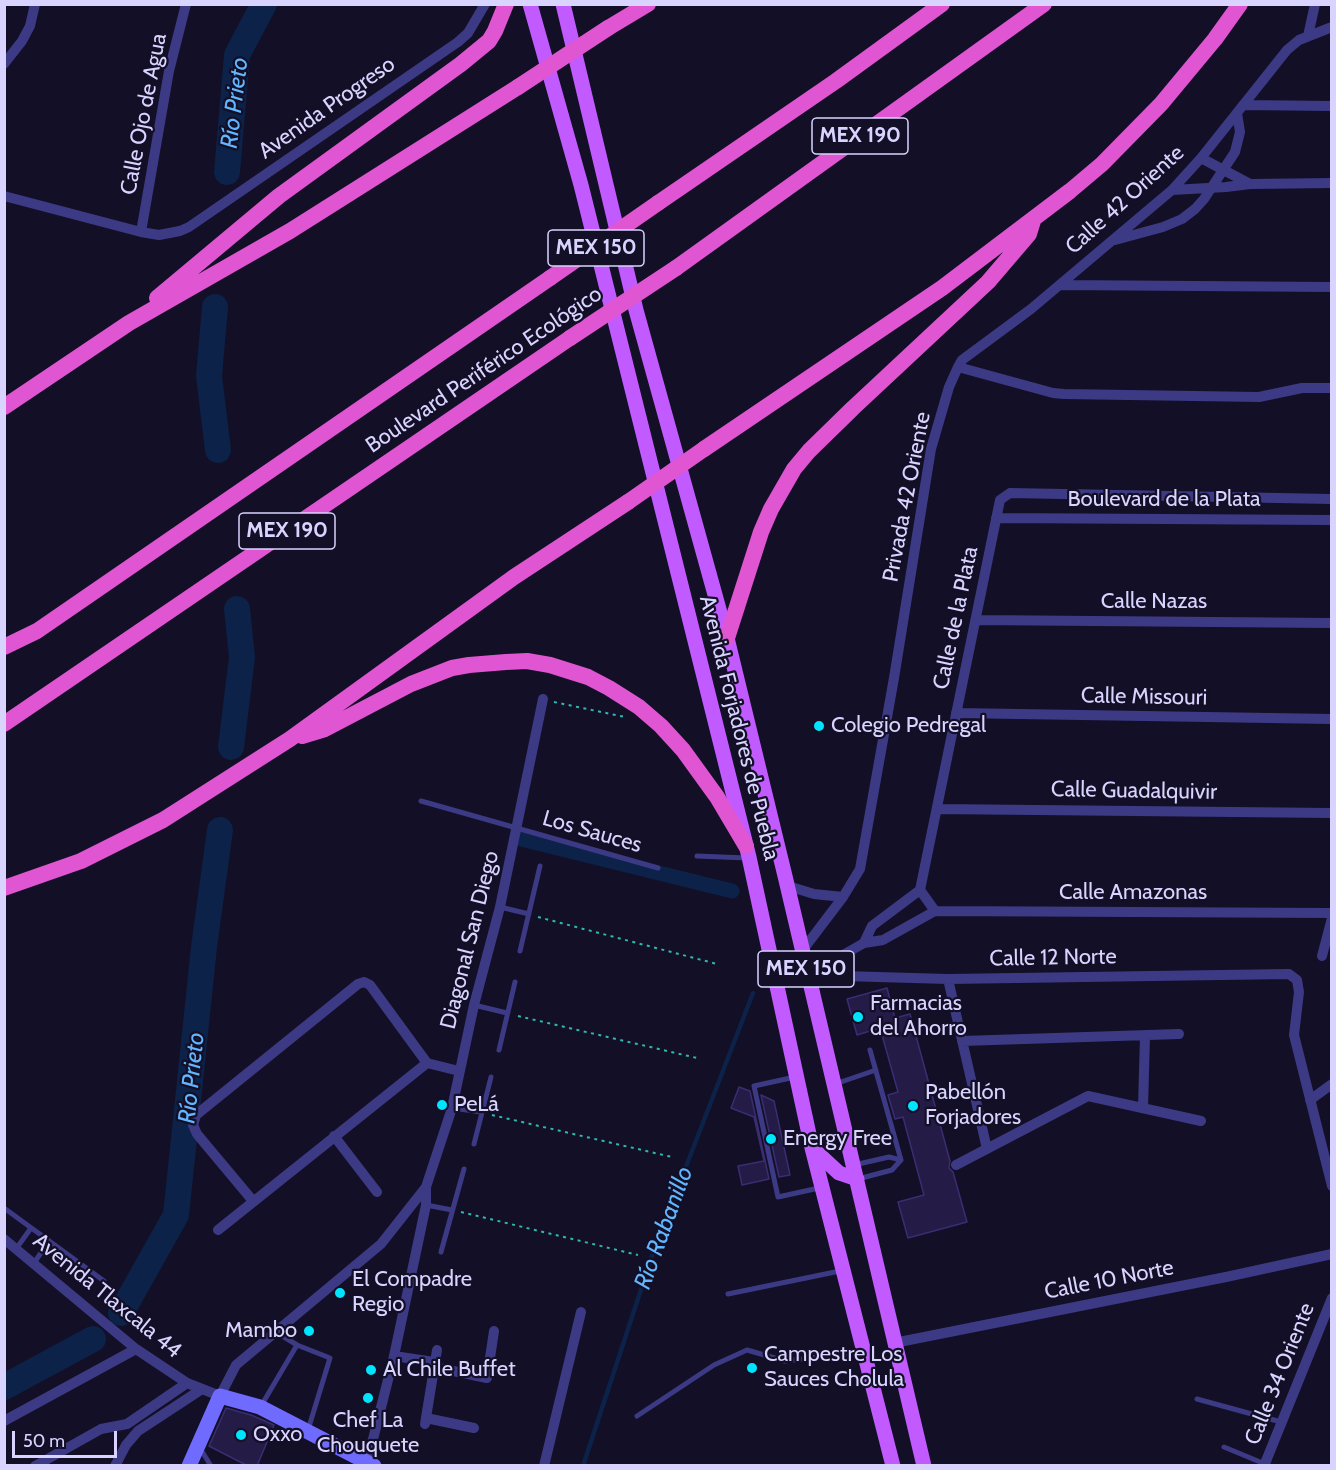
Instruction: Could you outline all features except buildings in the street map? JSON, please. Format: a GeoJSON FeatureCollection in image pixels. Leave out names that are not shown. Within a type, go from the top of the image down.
{"type":"FeatureCollection","features":[{"type":"Feature","properties":{"kind":"highway"},"geometry":{"type":"LineString","coordinates":[[129,323],[279,196],[443,78],[489,41],[506,4]]}},
{"type":"Feature","properties":{"kind":"highway"},"geometry":{"type":"LineString","coordinates":[[4,407],[129,323],[290,231],[648,4]]}},
{"type":"Feature","properties":{"kind":"highway","name":"Boulevard Periférico Ecológico"},"geometry":{"type":"LineString","coordinates":[[4,647],[37,632],[836,81],[942,4]]}},
{"type":"Feature","properties":{"kind":"highway","name":"Boulevard Periférico Ecológico"},"geometry":{"type":"LineString","coordinates":[[4,724],[676,268],[1044,4]]}},
{"type":"Feature","properties":{"kind":"highway"},"geometry":{"type":"LineString","coordinates":[[4,888],[81,861],[163,820],[290,739],[514,577],[942,288],[1070,191],[1132,135],[1189,73],[1240,4]]}},
{"type":"Feature","properties":{"kind":"highway"},"geometry":{"type":"LineString","coordinates":[[727,638],[760,532],[794,469],[808,451],[988,282],[1029,234],[1034,218]]}},
{"type":"Feature","properties":{"kind":"highway"},"geometry":{"type":"LineString","coordinates":[[290,739],[325,729],[411,684],[452,668],[527,661],[550,665],[588,677],[609,688],[639,707],[661,726],[683,750],[717,797],[747,851]]}},
{"type":"Feature","properties":{"kind":"main road","name":"Avenida Forjadores de Puebla"},"geometry":{"type":"LineString","coordinates":[[530,4],[580,185],[747,851],[812,1148],[893,1466]]}},
{"type":"Feature","properties":{"kind":"main road","name":"Avenida Forjadores de Puebla"},"geometry":{"type":"LineString","coordinates":[[563,4],[636,310],[727,638],[788,886],[924,1466]]}},
{"type":"Feature","properties":{"kind":"main road"},"geometry":{"type":"LineString","coordinates":[[812,1148],[839,1173],[855,1172]]}},
{"type":"Feature","properties":{"kind":"main road"},"geometry":{"type":"LineString","coordinates":[[189,1466],[220,1396],[260,1407],[308,1430],[369,1465]]}},
{"type":"Feature","properties":{"kind":"street"},"geometry":{"type":"LineString","coordinates":[[4,64],[22,41],[30,26],[34,4]]}},
{"type":"Feature","properties":{"kind":"street","name":"Calle Ojo de Agua"},"geometry":{"type":"LineString","coordinates":[[141,232],[169,71],[186,4]]}},
{"type":"Feature","properties":{"kind":"street","name":"Avenida Progreso"},"geometry":{"type":"LineString","coordinates":[[4,196],[141,232],[170,234],[189,227],[458,42],[468,33],[485,4]]}},
{"type":"Feature","properties":{"kind":"street"},"geometry":{"type":"LineString","coordinates":[[1308,36],[1315,4]]}},
{"type":"Feature","properties":{"kind":"street","name":"Calle 42 Oriente"},"geometry":{"type":"LineString","coordinates":[[958,367],[962,360],[1031,309],[1172,190],[1201,158],[1287,50],[1299,40],[1332,27]]}},
{"type":"Feature","properties":{"kind":"street"},"geometry":{"type":"LineString","coordinates":[[1112,240],[1163,227],[1182,219],[1195,208],[1212,188],[1239,143],[1240,109],[1332,106]]}},
{"type":"Feature","properties":{"kind":"street"},"geometry":{"type":"LineString","coordinates":[[1201,158],[1250,184]]}},
{"type":"Feature","properties":{"kind":"street"},"geometry":{"type":"LineString","coordinates":[[1172,190],[1250,184],[1332,183]]}},
{"type":"Feature","properties":{"kind":"street"},"geometry":{"type":"LineString","coordinates":[[1060,285],[1332,287]]}},
{"type":"Feature","properties":{"kind":"street"},"geometry":{"type":"LineString","coordinates":[[958,367],[1053,393],[1065,394],[1259,397],[1302,388],[1332,388]]}},
{"type":"Feature","properties":{"kind":"street","name":"Privada 42 Oriente"},"geometry":{"type":"LineString","coordinates":[[802,951],[843,897],[860,869],[931,449],[949,387],[958,367]]}},
{"type":"Feature","properties":{"kind":"street","name":"Boulevard de la Plata"},"geometry":{"type":"LineString","coordinates":[[1004,496],[1010,494],[1332,499]]}},
{"type":"Feature","properties":{"kind":"street","name":"Calle de la Plata"},"geometry":{"type":"LineString","coordinates":[[920,890],[996,518],[1000,500],[1004,496]]}},
{"type":"Feature","properties":{"kind":"street","name":"Boulevard de la Plata"},"geometry":{"type":"LineString","coordinates":[[996,518],[1332,520]]}},
{"type":"Feature","properties":{"kind":"street","name":"Calle Nazas"},"geometry":{"type":"LineString","coordinates":[[975,620],[1332,623]]}},
{"type":"Feature","properties":{"kind":"street","name":"Diagonal San Diego"},"geometry":{"type":"LineString","coordinates":[[369,1465],[426,1205],[426,1186],[452,1108],[474,1005],[500,907],[543,699]]}},
{"type":"Feature","properties":{"kind":"street","name":"Calle Missouri"},"geometry":{"type":"LineString","coordinates":[[956,713],[1332,719]]}},
{"type":"Feature","properties":{"kind":"street","name":"Calle Guadalquivir"},"geometry":{"type":"LineString","coordinates":[[937,809],[1332,813]]}},
{"type":"Feature","properties":{"kind":"street"},"geometry":{"type":"LineString","coordinates":[[788,886],[814,894],[843,897]]}},
{"type":"Feature","properties":{"kind":"street"},"geometry":{"type":"LineString","coordinates":[[808,975],[864,943],[883,940],[935,911],[920,890],[872,926],[864,943]]}},
{"type":"Feature","properties":{"kind":"street","name":"Calle Amazonas"},"geometry":{"type":"LineString","coordinates":[[935,911],[1332,916]]}},
{"type":"Feature","properties":{"kind":"street"},"geometry":{"type":"LineString","coordinates":[[1322,956],[1332,916]]}},
{"type":"Feature","properties":{"kind":"street","name":"Calle 12 Norte"},"geometry":{"type":"LineString","coordinates":[[808,975],[948,979],[1289,974],[1298,980],[1299,992],[1294,1035],[1310,1100]]}},
{"type":"Feature","properties":{"kind":"street"},"geometry":{"type":"LineString","coordinates":[[948,979],[987,1149]]}},
{"type":"Feature","properties":{"kind":"street"},"geometry":{"type":"LineString","coordinates":[[253,1200],[197,1134],[193,1125],[196,1115],[358,984],[364,982],[370,985],[427,1063],[459,1071]]}},
{"type":"Feature","properties":{"kind":"street"},"geometry":{"type":"LineString","coordinates":[[962,1041],[1179,1034]]}},
{"type":"Feature","properties":{"kind":"street"},"geometry":{"type":"LineString","coordinates":[[1143,1108],[1145,1036]]}},
{"type":"Feature","properties":{"kind":"street"},"geometry":{"type":"LineString","coordinates":[[218,1230],[427,1063]]}},
{"type":"Feature","properties":{"kind":"street"},"geometry":{"type":"LineString","coordinates":[[1332,1084],[1310,1100],[1332,1186]]}},
{"type":"Feature","properties":{"kind":"street"},"geometry":{"type":"LineString","coordinates":[[956,1165],[1089,1096],[1201,1121]]}},
{"type":"Feature","properties":{"kind":"street"},"geometry":{"type":"LineString","coordinates":[[334,1136],[377,1192]]}},
{"type":"Feature","properties":{"kind":"street","name":"Diagonal San Diego"},"geometry":{"type":"LineString","coordinates":[[220,1396],[236,1365],[381,1244],[426,1186]]}},
{"type":"Feature","properties":{"kind":"street","name":"Avenida Tlaxcala 44"},"geometry":{"type":"LineString","coordinates":[[4,1239],[136,1349],[187,1383],[220,1396]]}},
{"type":"Feature","properties":{"kind":"street","name":"Calle 10 Norte"},"geometry":{"type":"LineString","coordinates":[[894,1343],[1332,1254]]}},
{"type":"Feature","properties":{"kind":"street","name":"Calle 34 Oriente"},"geometry":{"type":"LineString","coordinates":[[1264,1465],[1332,1298]]}},
{"type":"Feature","properties":{"kind":"street"},"geometry":{"type":"LineString","coordinates":[[544,1466],[581,1312]]}},
{"type":"Feature","properties":{"kind":"street"},"geometry":{"type":"LineString","coordinates":[[393,1356],[487,1378],[494,1331]]}},
{"type":"Feature","properties":{"kind":"street"},"geometry":{"type":"LineString","coordinates":[[4,1421],[136,1349]]}},
{"type":"Feature","properties":{"kind":"street"},"geometry":{"type":"LineString","coordinates":[[437,1350],[426,1421],[474,1428]]}},
{"type":"Feature","properties":{"kind":"street"},"geometry":{"type":"LineString","coordinates":[[34,1466],[101,1429],[127,1424],[187,1383]]}},
{"type":"Feature","properties":{"kind":"street"},"geometry":{"type":"LineString","coordinates":[[115,1466],[126,1445],[138,1431],[202,1389]]}},
{"type":"Feature","properties":{"kind":"lane","name":"Los Sauces"},"geometry":{"type":"LineString","coordinates":[[420,801],[658,868]]}},
{"type":"Feature","properties":{"kind":"lane"},"geometry":{"type":"LineString","coordinates":[[697,856],[741,859],[747,851]]}},
{"type":"Feature","properties":{"kind":"lane"},"geometry":{"type":"LineString","coordinates":[[520,951],[540,866]]}},
{"type":"Feature","properties":{"kind":"lane"},"geometry":{"type":"LineString","coordinates":[[500,907],[529,915]]}},
{"type":"Feature","properties":{"kind":"lane"},"geometry":{"type":"LineString","coordinates":[[500,1050],[515,982]]}},
{"type":"Feature","properties":{"kind":"lane"},"geometry":{"type":"LineString","coordinates":[[474,1005],[507,1013]]}},
{"type":"Feature","properties":{"kind":"lane"},"geometry":{"type":"LineString","coordinates":[[870,1050],[901,1160]]}},
{"type":"Feature","properties":{"kind":"lane"},"geometry":{"type":"LineString","coordinates":[[833,1084],[876,1070]]}},
{"type":"Feature","properties":{"kind":"lane"},"geometry":{"type":"LineString","coordinates":[[474,1144],[491,1077]]}},
{"type":"Feature","properties":{"kind":"lane"},"geometry":{"type":"LineString","coordinates":[[797,1077],[754,1086],[778,1197],[822,1188]]}},
{"type":"Feature","properties":{"kind":"lane"},"geometry":{"type":"LineString","coordinates":[[452,1108],[481,1112]]}},
{"type":"Feature","properties":{"kind":"lane"},"geometry":{"type":"LineString","coordinates":[[855,1172],[889,1157],[901,1160]]}},
{"type":"Feature","properties":{"kind":"lane"},"geometry":{"type":"LineString","coordinates":[[855,1172],[892,1170],[901,1160]]}},
{"type":"Feature","properties":{"kind":"lane"},"geometry":{"type":"LineString","coordinates":[[441,1252],[464,1168]]}},
{"type":"Feature","properties":{"kind":"lane"},"geometry":{"type":"LineString","coordinates":[[426,1205],[452,1210]]}},
{"type":"Feature","properties":{"kind":"lane"},"geometry":{"type":"LineString","coordinates":[[4,1208],[104,1281]]}},
{"type":"Feature","properties":{"kind":"lane"},"geometry":{"type":"LineString","coordinates":[[16,1249],[31,1228]]}},
{"type":"Feature","properties":{"kind":"lane"},"geometry":{"type":"LineString","coordinates":[[34,1263],[49,1241]]}},
{"type":"Feature","properties":{"kind":"lane"},"geometry":{"type":"LineString","coordinates":[[728,1294],[842,1270]]}},
{"type":"Feature","properties":{"kind":"lane"},"geometry":{"type":"LineString","coordinates":[[274,1331],[297,1346],[330,1358],[308,1430]]}},
{"type":"Feature","properties":{"kind":"lane"},"geometry":{"type":"LineString","coordinates":[[260,1407],[297,1346]]}},
{"type":"Feature","properties":{"kind":"lane"},"geometry":{"type":"LineString","coordinates":[[638,1416],[714,1365],[747,1350],[785,1361],[846,1355],[863,1351]]}},
{"type":"Feature","properties":{"kind":"lane"},"geometry":{"type":"LineString","coordinates":[[1197,1399],[1281,1422]]}},
{"type":"Feature","properties":{"kind":"lane"},"geometry":{"type":"LineString","coordinates":[[1224,1446],[1264,1465]]}},
{"type":"Feature","properties":{"kind":"lane"},"geometry":{"type":"LineString","coordinates":[[196,1448],[203,1453],[211,1466]]}},
{"type":"Feature","properties":{"kind":"path"},"geometry":{"type":"LineString","coordinates":[[543,699],[628,718]]}},
{"type":"Feature","properties":{"kind":"path"},"geometry":{"type":"LineString","coordinates":[[529,915],[717,964]]}},
{"type":"Feature","properties":{"kind":"path"},"geometry":{"type":"LineString","coordinates":[[507,1013],[697,1059]]}},
{"type":"Feature","properties":{"kind":"path"},"geometry":{"type":"LineString","coordinates":[[481,1112],[672,1157]]}},
{"type":"Feature","properties":{"kind":"path"},"geometry":{"type":"LineString","coordinates":[[452,1210],[638,1255]]}},
{"type":"Feature","properties":{"kind":"waterway","name":"Río Prieto"},"geometry":{"type":"LineString","coordinates":[[227,172],[237,55],[264,4]]}},
{"type":"Feature","properties":{"kind":"waterway","name":"Río Prieto"},"geometry":{"type":"LineString","coordinates":[[215,307],[209,376],[218,450]]}},
{"type":"Feature","properties":{"kind":"waterway","name":"Río Prieto"},"geometry":{"type":"LineString","coordinates":[[231,747],[242,657],[237,609]]}},
{"type":"Feature","properties":{"kind":"waterway","name":"Río Prieto"},"geometry":{"type":"LineString","coordinates":[[121,1313],[176,1215],[204,947],[220,830]]}},
{"type":"Feature","properties":{"kind":"waterway"},"geometry":{"type":"LineString","coordinates":[[521,839],[732,891]]}},
{"type":"Feature","properties":{"kind":"waterway","name":"Río Rabanillo"},"geometry":{"type":"LineString","coordinates":[[583,1466],[655,1247],[753,993]]}},
{"type":"Feature","properties":{"kind":"waterway","name":"Río Prieto"},"geometry":{"type":"LineString","coordinates":[[4,1387],[93,1339]]}},
{"type":"Feature","properties":{"kind":"place","name":"Colegio Pedregal"},"geometry":{"type":"Point","coordinates":[819,726]}},
{"type":"Feature","properties":{"kind":"place","name":"Farmacias del Ahorro"},"geometry":{"type":"Point","coordinates":[858,1017]}},
{"type":"Feature","properties":{"kind":"place","name":"PeLá"},"geometry":{"type":"Point","coordinates":[442,1105]}},
{"type":"Feature","properties":{"kind":"place","name":"Pabellón Forjadores"},"geometry":{"type":"Point","coordinates":[913,1106]}},
{"type":"Feature","properties":{"kind":"place","name":"Energy Free"},"geometry":{"type":"Point","coordinates":[771,1139]}},
{"type":"Feature","properties":{"kind":"place","name":"El Compadre Regio"},"geometry":{"type":"Point","coordinates":[340,1293]}},
{"type":"Feature","properties":{"kind":"place","name":"Mambo"},"geometry":{"type":"Point","coordinates":[309,1331]}},
{"type":"Feature","properties":{"kind":"place","name":"Campestre Los Sauces Cholula"},"geometry":{"type":"Point","coordinates":[752,1368]}},
{"type":"Feature","properties":{"kind":"place","name":"Al Chile Buffet"},"geometry":{"type":"Point","coordinates":[371,1370]}},
{"type":"Feature","properties":{"kind":"place","name":"Chef La Chouquete"},"geometry":{"type":"Point","coordinates":[368,1398]}},
{"type":"Feature","properties":{"kind":"place","name":"Oxxo"},"geometry":{"type":"Point","coordinates":[241,1435]}}]}
